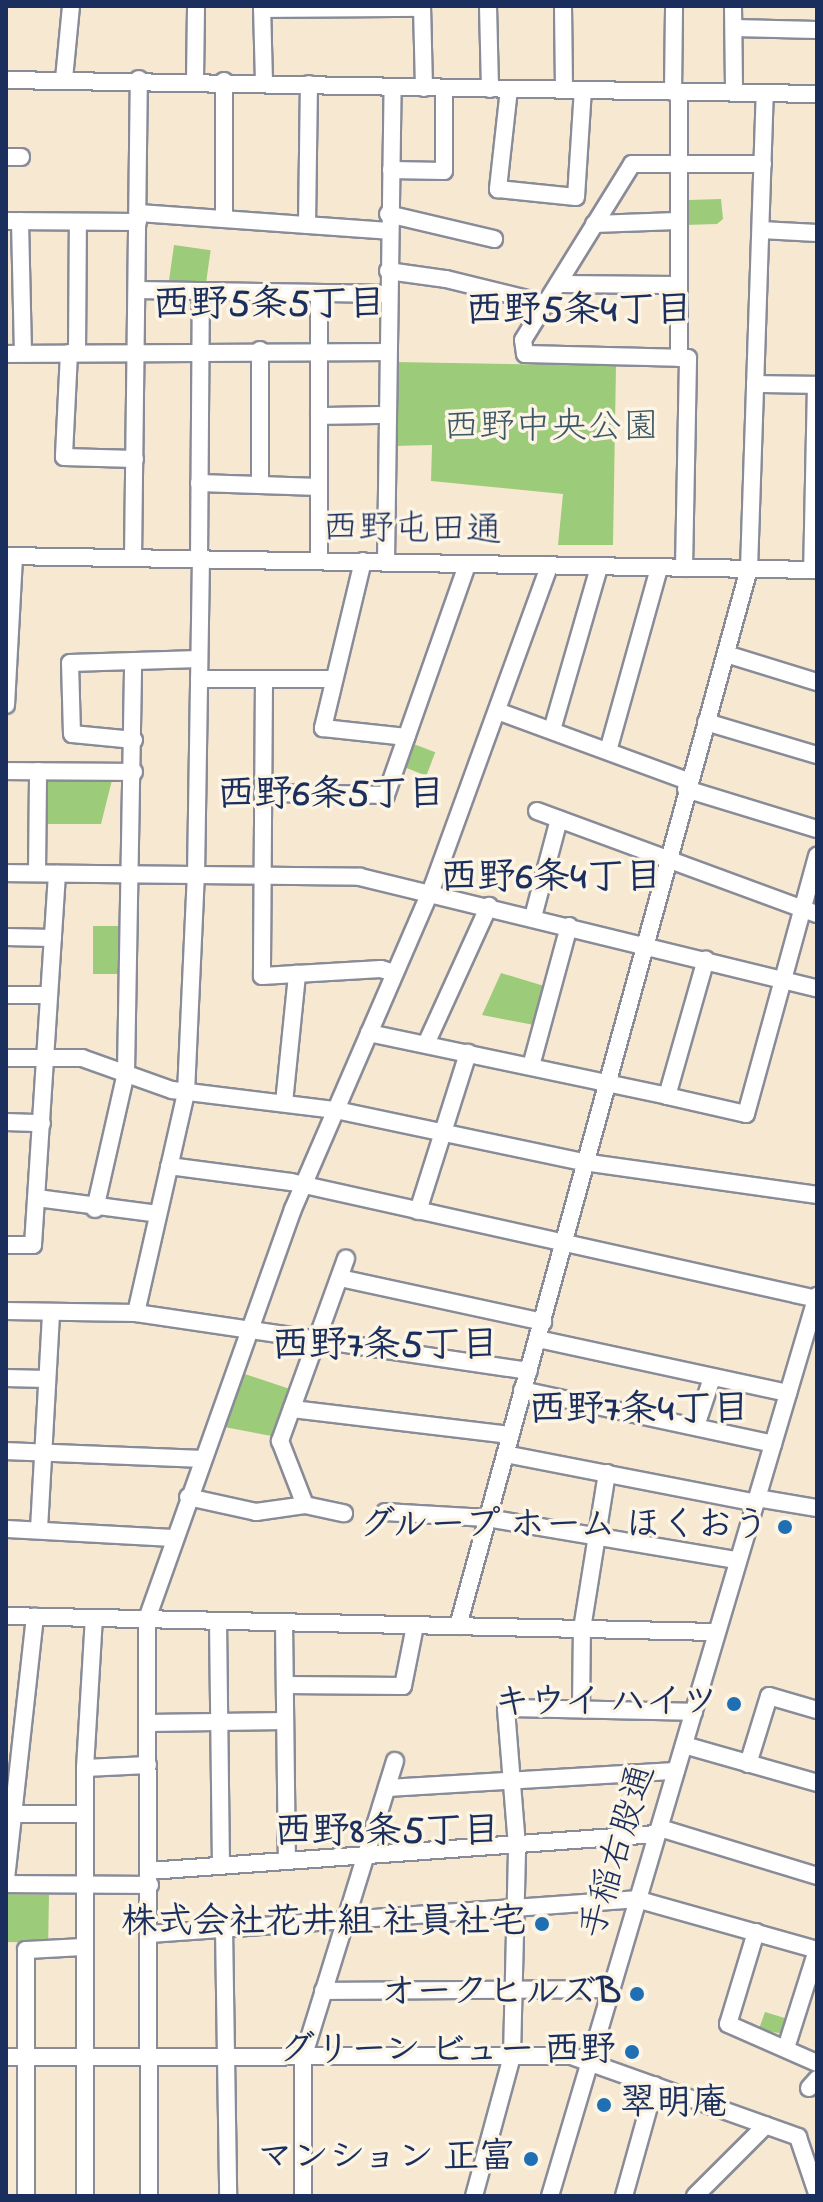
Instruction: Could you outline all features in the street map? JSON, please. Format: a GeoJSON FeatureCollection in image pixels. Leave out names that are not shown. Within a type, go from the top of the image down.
{"type":"FeatureCollection","features":[{"type":"Feature","properties":{"kind":"street"},"geometry":{"type":"LineString","coordinates":[[64,79],[71,6]]}},
{"type":"Feature","properties":{"kind":"street"},"geometry":{"type":"LineString","coordinates":[[195,80],[196,6]]}},
{"type":"Feature","properties":{"kind":"street"},"geometry":{"type":"LineString","coordinates":[[488,6],[490,89]]}},
{"type":"Feature","properties":{"kind":"street"},"geometry":{"type":"LineString","coordinates":[[563,6],[564,90]]}},
{"type":"Feature","properties":{"kind":"street"},"geometry":{"type":"LineString","coordinates":[[674,6],[679,358]]}},
{"type":"Feature","properties":{"kind":"street"},"geometry":{"type":"LineString","coordinates":[[733,6],[734,93]]}},
{"type":"Feature","properties":{"kind":"street"},"geometry":{"type":"LineString","coordinates":[[264,81],[262,7],[422,7],[424,88]]}},
{"type":"Feature","properties":{"kind":"street"},"geometry":{"type":"LineString","coordinates":[[734,28],[817,30]]}},
{"type":"Feature","properties":{"kind":"street"},"geometry":{"type":"LineString","coordinates":[[133,558],[139,351],[139,79]]}},
{"type":"Feature","properties":{"kind":"street"},"geometry":{"type":"LineString","coordinates":[[6,80],[264,81],[424,88],[817,94]]}},
{"type":"Feature","properties":{"kind":"street"},"geometry":{"type":"LineString","coordinates":[[224,81],[224,217]]}},
{"type":"Feature","properties":{"kind":"street"},"geometry":{"type":"LineString","coordinates":[[307,225],[309,84]]}},
{"type":"Feature","properties":{"kind":"street"},"geometry":{"type":"LineString","coordinates":[[386,561],[388,223],[393,87]]}},
{"type":"Feature","properties":{"kind":"street"},"geometry":{"type":"LineString","coordinates":[[391,170],[444,171],[444,88]]}},
{"type":"Feature","properties":{"kind":"street"},"geometry":{"type":"LineString","coordinates":[[509,89],[498,189],[576,197],[583,90]]}},
{"type":"Feature","properties":{"kind":"street"},"geometry":{"type":"LineString","coordinates":[[458,1626],[543,1322],[643,944],[749,569],[765,94]]}},
{"type":"Feature","properties":{"kind":"street"},"geometry":{"type":"LineString","coordinates":[[684,568],[688,358],[525,354],[523,340],[561,284],[632,164],[763,164]]}},
{"type":"Feature","properties":{"kind":"street"},"geometry":{"type":"LineString","coordinates":[[387,352],[199,349],[14,354],[13,221],[224,217],[307,225],[388,223],[494,239]]}},
{"type":"Feature","properties":{"kind":"street"},"geometry":{"type":"LineString","coordinates":[[594,224],[677,221]]}},
{"type":"Feature","properties":{"kind":"street"},"geometry":{"type":"LineString","coordinates":[[78,222],[73,353],[64,457],[135,459]]}},
{"type":"Feature","properties":{"kind":"street"},"geometry":{"type":"LineString","coordinates":[[761,230],[817,233]]}},
{"type":"Feature","properties":{"kind":"street"},"geometry":{"type":"LineString","coordinates":[[388,271],[446,279],[548,304]]}},
{"type":"Feature","properties":{"kind":"street"},"geometry":{"type":"LineString","coordinates":[[561,284],[677,285]]}},
{"type":"Feature","properties":{"kind":"street"},"geometry":{"type":"LineString","coordinates":[[137,290],[387,294]]}},
{"type":"Feature","properties":{"kind":"street"},"geometry":{"type":"LineString","coordinates":[[136,1313],[186,1093],[196,876],[201,291]]}},
{"type":"Feature","properties":{"kind":"street"},"geometry":{"type":"LineString","coordinates":[[319,293],[319,561]]}},
{"type":"Feature","properties":{"kind":"street"},"geometry":{"type":"LineString","coordinates":[[260,350],[260,483]]}},
{"type":"Feature","properties":{"kind":"street"},"geometry":{"type":"LineString","coordinates":[[755,384],[816,385],[814,570]]}},
{"type":"Feature","properties":{"kind":"street"},"geometry":{"type":"LineString","coordinates":[[319,416],[386,415]]}},
{"type":"Feature","properties":{"kind":"street"},"geometry":{"type":"LineString","coordinates":[[199,483],[319,487]]}},
{"type":"Feature","properties":{"kind":"street"},"geometry":{"type":"LineString","coordinates":[[6,705],[10,556]]}},
{"type":"Feature","properties":{"kind":"street","name":"西野屯田通"},"geometry":{"type":"LineString","coordinates":[[10,556],[814,570]]}},
{"type":"Feature","properties":{"kind":"street"},"geometry":{"type":"LineString","coordinates":[[363,561],[323,728],[407,737]]}},
{"type":"Feature","properties":{"kind":"street"},"geometry":{"type":"LineString","coordinates":[[262,793],[386,795],[467,565]]}},
{"type":"Feature","properties":{"kind":"street"},"geometry":{"type":"LineString","coordinates":[[149,2196],[147,1619],[188,1497],[303,1187],[430,893],[500,712],[549,566]]}},
{"type":"Feature","properties":{"kind":"street"},"geometry":{"type":"LineString","coordinates":[[552,730],[599,567]]}},
{"type":"Feature","properties":{"kind":"street"},"geometry":{"type":"LineString","coordinates":[[608,751],[659,568]]}},
{"type":"Feature","properties":{"kind":"street"},"geometry":{"type":"LineString","coordinates":[[726,654],[817,682]]}},
{"type":"Feature","properties":{"kind":"street"},"geometry":{"type":"LineString","coordinates":[[134,740],[72,734],[70,663],[199,659]]}},
{"type":"Feature","properties":{"kind":"street"},"geometry":{"type":"LineString","coordinates":[[95,1209],[126,1072],[134,772],[133,661]]}},
{"type":"Feature","properties":{"kind":"street"},"geometry":{"type":"LineString","coordinates":[[199,679],[334,679]]}},
{"type":"Feature","properties":{"kind":"street"},"geometry":{"type":"LineString","coordinates":[[264,679],[262,976],[381,969],[394,973]]}},
{"type":"Feature","properties":{"kind":"street"},"geometry":{"type":"LineString","coordinates":[[500,712],[608,751],[687,785],[817,829]]}},
{"type":"Feature","properties":{"kind":"street"},"geometry":{"type":"LineString","coordinates":[[706,722],[817,755]]}},
{"type":"Feature","properties":{"kind":"street"},"geometry":{"type":"LineString","coordinates":[[6,771],[134,772]]}},
{"type":"Feature","properties":{"kind":"street"},"geometry":{"type":"LineString","coordinates":[[37,873],[38,771]]}},
{"type":"Feature","properties":{"kind":"street"},"geometry":{"type":"LineString","coordinates":[[537,811],[810,911]]}},
{"type":"Feature","properties":{"kind":"street"},"geometry":{"type":"LineString","coordinates":[[533,917],[559,819]]}},
{"type":"Feature","properties":{"kind":"street"},"geometry":{"type":"LineString","coordinates":[[369,1033],[746,1114],[783,979],[810,911],[817,856]]}},
{"type":"Feature","properties":{"kind":"street"},"geometry":{"type":"LineString","coordinates":[[6,873],[360,877],[421,895],[430,893],[489,906],[817,988]]}},
{"type":"Feature","properties":{"kind":"street"},"geometry":{"type":"LineString","coordinates":[[6,1245],[33,1245],[57,874]]}},
{"type":"Feature","properties":{"kind":"street"},"geometry":{"type":"LineString","coordinates":[[426,1044],[489,906]]}},
{"type":"Feature","properties":{"kind":"street"},"geometry":{"type":"LineString","coordinates":[[531,1066],[569,926]]}},
{"type":"Feature","properties":{"kind":"street"},"geometry":{"type":"LineString","coordinates":[[6,937],[53,938]]}},
{"type":"Feature","properties":{"kind":"street"},"geometry":{"type":"LineString","coordinates":[[667,1096],[706,959]]}},
{"type":"Feature","properties":{"kind":"street"},"geometry":{"type":"LineString","coordinates":[[284,1103],[297,974]]}},
{"type":"Feature","properties":{"kind":"street"},"geometry":{"type":"LineString","coordinates":[[6,995],[49,995]]}},
{"type":"Feature","properties":{"kind":"street"},"geometry":{"type":"LineString","coordinates":[[418,1211],[468,1053]]}},
{"type":"Feature","properties":{"kind":"street"},"geometry":{"type":"LineString","coordinates":[[6,1058],[82,1058],[186,1093],[336,1110],[583,1162],[817,1195]]}},
{"type":"Feature","properties":{"kind":"street"},"geometry":{"type":"LineString","coordinates":[[6,1122],[42,1123]]}},
{"type":"Feature","properties":{"kind":"street"},"geometry":{"type":"LineString","coordinates":[[169,1166],[303,1187],[817,1298]]}},
{"type":"Feature","properties":{"kind":"street"},"geometry":{"type":"LineString","coordinates":[[37,1198],[95,1209],[158,1214]]}},
{"type":"Feature","properties":{"kind":"street"},"geometry":{"type":"LineString","coordinates":[[305,1505],[280,1441],[346,1259]]}},
{"type":"Feature","properties":{"kind":"street"},"geometry":{"type":"LineString","coordinates":[[340,1278],[543,1322]]}},
{"type":"Feature","properties":{"kind":"street","name":"手稲右股通"},"geometry":{"type":"LineString","coordinates":[[553,2195],[636,1899],[817,1298]]}},
{"type":"Feature","properties":{"kind":"street"},"geometry":{"type":"LineString","coordinates":[[6,1311],[136,1313],[529,1371]]}},
{"type":"Feature","properties":{"kind":"street"},"geometry":{"type":"LineString","coordinates":[[39,1529],[51,1312]]}},
{"type":"Feature","properties":{"kind":"street"},"geometry":{"type":"LineString","coordinates":[[538,1339],[788,1393]]}},
{"type":"Feature","properties":{"kind":"street"},"geometry":{"type":"LineString","coordinates":[[6,1378],[47,1379]]}},
{"type":"Feature","properties":{"kind":"street"},"geometry":{"type":"LineString","coordinates":[[696,1426],[712,1378]]}},
{"type":"Feature","properties":{"kind":"street"},"geometry":{"type":"LineString","coordinates":[[522,1390],[773,1444]]}},
{"type":"Feature","properties":{"kind":"street"},"geometry":{"type":"LineString","coordinates":[[292,1409],[510,1435]]}},
{"type":"Feature","properties":{"kind":"street"},"geometry":{"type":"LineString","coordinates":[[6,1451],[202,1459]]}},
{"type":"Feature","properties":{"kind":"street"},"geometry":{"type":"LineString","coordinates":[[505,1454],[817,1508]]}},
{"type":"Feature","properties":{"kind":"street"},"geometry":{"type":"LineString","coordinates":[[581,1708],[582,1629],[607,1473]]}},
{"type":"Feature","properties":{"kind":"street"},"geometry":{"type":"LineString","coordinates":[[188,1497],[256,1512],[305,1505],[344,1513]]}},
{"type":"Feature","properties":{"kind":"street"},"geometry":{"type":"LineString","coordinates":[[385,1512],[487,1518],[736,1560]]}},
{"type":"Feature","properties":{"kind":"street"},"geometry":{"type":"LineString","coordinates":[[6,1529],[174,1538]]}},
{"type":"Feature","properties":{"kind":"street"},"geometry":{"type":"LineString","coordinates":[[6,1616],[716,1632]]}},
{"type":"Feature","properties":{"kind":"street"},"geometry":{"type":"LineString","coordinates":[[35,1617],[13,1749],[6,1882],[85,1885],[221,1866],[517,1846],[658,1831],[817,1876]]}},
{"type":"Feature","properties":{"kind":"street"},"geometry":{"type":"LineString","coordinates":[[85,2196],[85,1768],[94,1618]]}},
{"type":"Feature","properties":{"kind":"street"},"geometry":{"type":"LineString","coordinates":[[218,1621],[221,1866]]}},
{"type":"Feature","properties":{"kind":"street"},"geometry":{"type":"LineString","coordinates":[[284,1622],[287,1861]]}},
{"type":"Feature","properties":{"kind":"street"},"geometry":{"type":"LineString","coordinates":[[285,1685],[403,1686],[415,1626]]}},
{"type":"Feature","properties":{"kind":"street"},"geometry":{"type":"LineString","coordinates":[[748,1764],[769,1696],[817,1710]]}},
{"type":"Feature","properties":{"kind":"street"},"geometry":{"type":"LineString","coordinates":[[474,2196],[512,2056],[517,1846],[506,1708],[694,1712]]}},
{"type":"Feature","properties":{"kind":"street"},"geometry":{"type":"LineString","coordinates":[[148,1723],[285,1721]]}},
{"type":"Feature","properties":{"kind":"street"},"geometry":{"type":"LineString","coordinates":[[684,1745],[817,1783]]}},
{"type":"Feature","properties":{"kind":"street"},"geometry":{"type":"LineString","coordinates":[[303,2196],[303,2058],[395,1761]]}},
{"type":"Feature","properties":{"kind":"street"},"geometry":{"type":"LineString","coordinates":[[85,1768],[148,1765]]}},
{"type":"Feature","properties":{"kind":"street"},"geometry":{"type":"LineString","coordinates":[[387,1788],[676,1771]]}},
{"type":"Feature","properties":{"kind":"street"},"geometry":{"type":"LineString","coordinates":[[9,1814],[85,1814]]}},
{"type":"Feature","properties":{"kind":"street"},"geometry":{"type":"LineString","coordinates":[[150,1934],[636,1899],[817,1950],[786,2048]]}},
{"type":"Feature","properties":{"kind":"street"},"geometry":{"type":"LineString","coordinates":[[224,1928],[228,2196]]}},
{"type":"Feature","properties":{"kind":"street"},"geometry":{"type":"LineString","coordinates":[[756,1932],[728,2024],[817,2063]]}},
{"type":"Feature","properties":{"kind":"street"},"geometry":{"type":"LineString","coordinates":[[26,2196],[26,1950],[84,1947]]}},
{"type":"Feature","properties":{"kind":"street"},"geometry":{"type":"LineString","coordinates":[[323,1991],[612,1989]]}},
{"type":"Feature","properties":{"kind":"street"},"geometry":{"type":"LineString","coordinates":[[6,2057],[512,2056],[589,2060],[798,2137],[817,2193]]}},
{"type":"Feature","properties":{"kind":"street"},"geometry":{"type":"LineString","coordinates":[[624,2196],[655,2085]]}},
{"type":"Feature","properties":{"kind":"street"},"geometry":{"type":"LineString","coordinates":[[695,2196],[766,2125]]}},
{"type":"Feature","properties":{"kind":"green space"},"geometry":{"type":"Polygon","coordinates":[[[721,199],[723,219],[717,224],[685,225],[689,200],[721,199]]]}},
{"type":"Feature","properties":{"kind":"green space"},"geometry":{"type":"Polygon","coordinates":[[[174,245],[211,250],[206,286],[169,281],[174,245]]]}},
{"type":"Feature","properties":{"kind":"green space","name":"西野中央公園"},"geometry":{"type":"Polygon","coordinates":[[[394,362],[616,366],[613,545],[558,545],[563,494],[431,481],[432,445],[394,446],[394,362]]]}},
{"type":"Feature","properties":{"kind":"green space"},"geometry":{"type":"Polygon","coordinates":[[[411,743],[435,752],[426,776],[402,766],[411,743]]]}},
{"type":"Feature","properties":{"kind":"green space"},"geometry":{"type":"Polygon","coordinates":[[[113,776],[101,824],[44,824],[45,779],[113,776]]]}},
{"type":"Feature","properties":{"kind":"green space"},"geometry":{"type":"Polygon","coordinates":[[[93,926],[122,926],[122,974],[93,974],[93,926]]]}},
{"type":"Feature","properties":{"kind":"green space"},"geometry":{"type":"Polygon","coordinates":[[[501,973],[544,986],[534,1025],[482,1015],[501,973]]]}},
{"type":"Feature","properties":{"kind":"green space"},"geometry":{"type":"Polygon","coordinates":[[[242,1373],[290,1389],[272,1436],[224,1427],[242,1373]]]}},
{"type":"Feature","properties":{"kind":"green space"},"geometry":{"type":"Polygon","coordinates":[[[6,1894],[49,1895],[48,1943],[6,1942],[6,1894]]]}},
{"type":"Feature","properties":{"kind":"green space"},"geometry":{"type":"Polygon","coordinates":[[[765,2012],[788,2019],[783,2034],[759,2029],[765,2012]]]}},
{"type":"Feature","properties":{"kind":"place","name":"グループ ホーム ほくおう"},"geometry":{"type":"Point","coordinates":[785,1527]}},
{"type":"Feature","properties":{"kind":"place","name":"キウイ ハイツ"},"geometry":{"type":"Point","coordinates":[734,1704]}},
{"type":"Feature","properties":{"kind":"place","name":"株式会社花井組 社員社宅"},"geometry":{"type":"Point","coordinates":[542,1924]}},
{"type":"Feature","properties":{"kind":"place","name":"オークヒルズB"},"geometry":{"type":"Point","coordinates":[637,1994]}},
{"type":"Feature","properties":{"kind":"place","name":"グリーン ビュー 西野"},"geometry":{"type":"Point","coordinates":[632,2052]}},
{"type":"Feature","properties":{"kind":"place","name":"翠明庵"},"geometry":{"type":"Point","coordinates":[604,2105]}},
{"type":"Feature","properties":{"kind":"place","name":"マンション 正富"},"geometry":{"type":"Point","coordinates":[531,2159]}},
{"type":"Feature","properties":{"kind":"district","name":"西野5条5丁目"},"geometry":{"type":"Point","coordinates":[269,307]}},
{"type":"Feature","properties":{"kind":"district","name":"西野5条4丁目"},"geometry":{"type":"Point","coordinates":[579,313]}},
{"type":"Feature","properties":{"kind":"district","name":"西野6条5丁目"},"geometry":{"type":"Point","coordinates":[331,797]}},
{"type":"Feature","properties":{"kind":"district","name":"西野6条4丁目"},"geometry":{"type":"Point","coordinates":[551,880]}},
{"type":"Feature","properties":{"kind":"district","name":"西野7条5丁目"},"geometry":{"type":"Point","coordinates":[385,1348]}},
{"type":"Feature","properties":{"kind":"district","name":"西野7条4丁目"},"geometry":{"type":"Point","coordinates":[639,1412]}},
{"type":"Feature","properties":{"kind":"district","name":"西野8条5丁目"},"geometry":{"type":"Point","coordinates":[387,1834]}}]}
